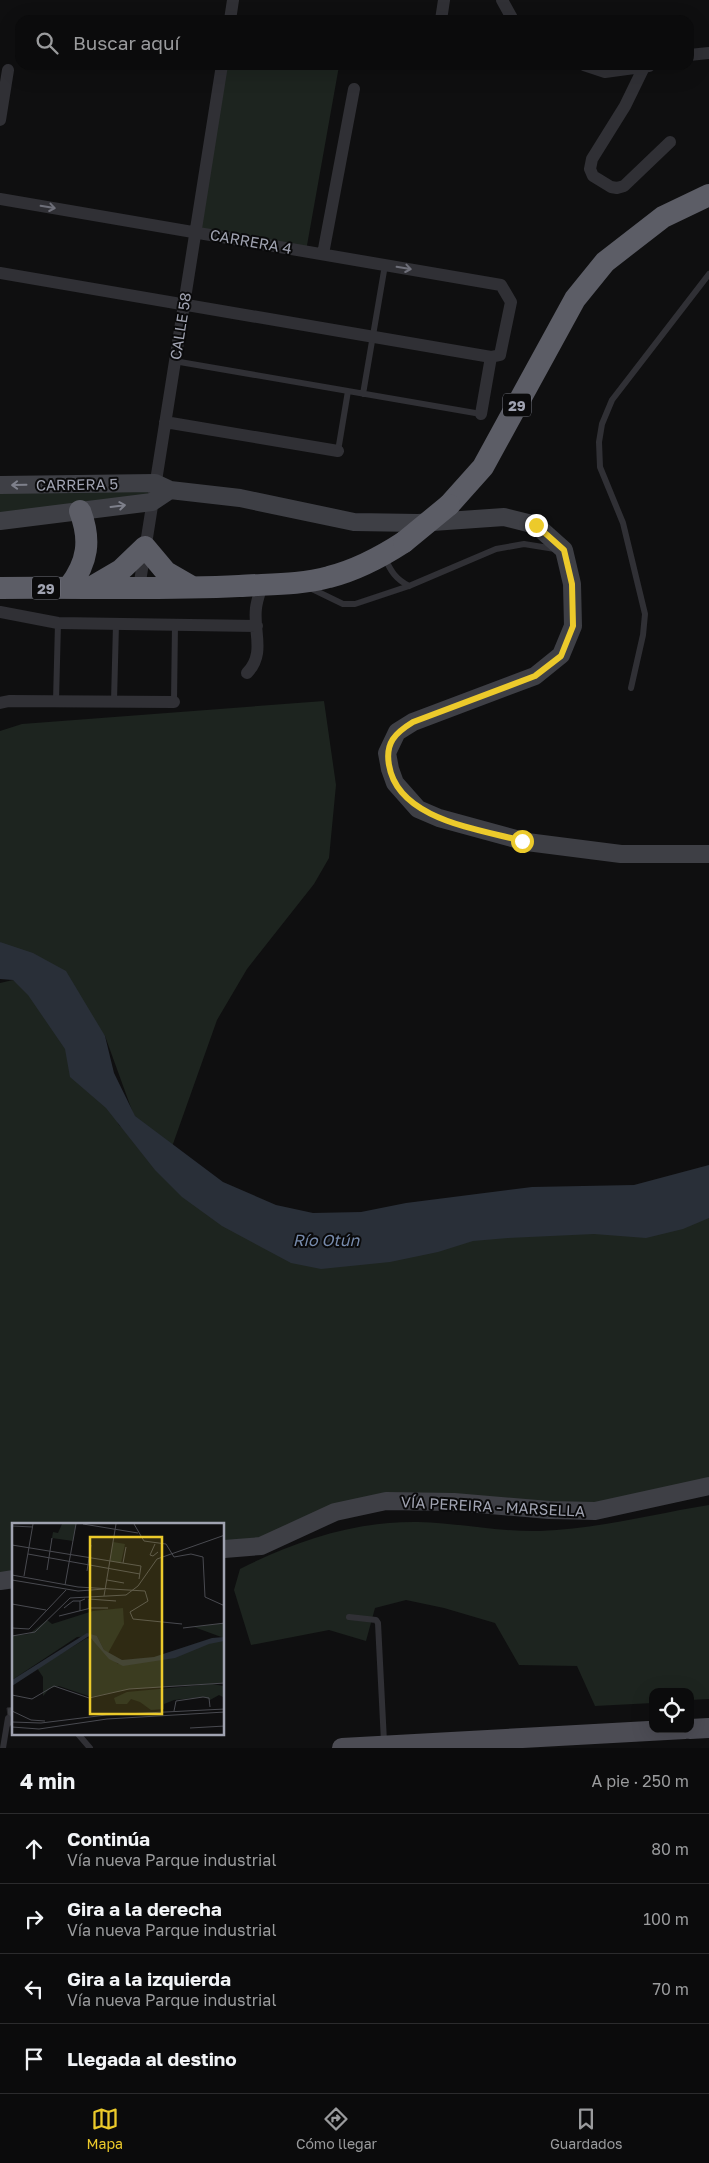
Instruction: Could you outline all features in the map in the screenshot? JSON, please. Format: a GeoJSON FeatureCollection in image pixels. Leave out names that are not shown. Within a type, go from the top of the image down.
{"type":"FeatureCollection","features":[{"type":"Feature","properties":{"kind":"highway","name":"29"},"geometry":{"type":"LineString","coordinates":[[0,588],[194,588],[298,583],[328,578],[357,568],[384,555],[404,542],[449,504],[483,467],[554,334],[581,291],[605,262],[663,217],[709,195]]}},
{"type":"Feature","properties":{"kind":"highway"},"geometry":{"type":"LineString","coordinates":[[80,510],[86,526],[88,542],[85,559],[79,574],[80,587],[121,570],[145,547],[166,572],[194,588]]}},
{"type":"Feature","properties":{"kind":"main road","name":"CARRERA 5"},"geometry":{"type":"LineString","coordinates":[[0,485],[162,486],[240,498],[354,522],[418,523],[504,517],[536,525],[564,550]]}},
{"type":"Feature","properties":{"kind":"main road"},"geometry":{"type":"LineString","coordinates":[[152,502],[162,486]]}},
{"type":"Feature","properties":{"kind":"main road","name":"CARRERA 5"},"geometry":{"type":"LineString","coordinates":[[0,521],[152,502]]}},
{"type":"Feature","properties":{"kind":"main road"},"geometry":{"type":"LineString","coordinates":[[564,550],[572,584],[573,626],[561,656],[535,676],[413,722],[396,732],[387,753],[395,783],[418,809],[439,818],[522,841],[621,854],[709,854]]}},
{"type":"Feature","properties":{"kind":"main road","name":"VÍA PEREIRA - MARSELLA"},"geometry":{"type":"LineString","coordinates":[[225,1549],[261,1546],[335,1512],[386,1501],[454,1502],[549,1510],[594,1511],[709,1486]]}},
{"type":"Feature","properties":{"kind":"main road"},"geometry":{"type":"LineString","coordinates":[[694,1729],[709,1728]]}},
{"type":"Feature","properties":{"kind":"main road"},"geometry":{"type":"LineString","coordinates":[[342,1748],[649,1731]]}},
{"type":"Feature","properties":{"kind":"street"},"geometry":{"type":"LineString","coordinates":[[231,15],[233,0]]}},
{"type":"Feature","properties":{"kind":"street"},"geometry":{"type":"LineString","coordinates":[[442,15],[444,0]]}},
{"type":"Feature","properties":{"kind":"street"},"geometry":{"type":"LineString","coordinates":[[502,0],[510,15]]}},
{"type":"Feature","properties":{"kind":"street"},"geometry":{"type":"LineString","coordinates":[[694,54],[709,53]]}},
{"type":"Feature","properties":{"kind":"street"},"geometry":{"type":"LineString","coordinates":[[0,120],[8,70]]}},
{"type":"Feature","properties":{"kind":"street","name":"CALLE 58"},"geometry":{"type":"LineString","coordinates":[[162,486],[164,422],[221,70]]}},
{"type":"Feature","properties":{"kind":"street"},"geometry":{"type":"LineString","coordinates":[[599,70],[605,72],[619,70]]}},
{"type":"Feature","properties":{"kind":"street"},"geometry":{"type":"LineString","coordinates":[[646,70],[592,160],[590,169],[593,176],[611,187],[624,186],[670,142]]}},
{"type":"Feature","properties":{"kind":"street"},"geometry":{"type":"LineString","coordinates":[[323,254],[354,89]]}},
{"type":"Feature","properties":{"kind":"street","name":"CARRERA 4"},"geometry":{"type":"LineString","coordinates":[[0,200],[501,285],[511,302],[500,355],[491,357]]}},
{"type":"Feature","properties":{"kind":"street"},"geometry":{"type":"LineString","coordinates":[[0,273],[491,357],[481,414]]}},
{"type":"Feature","properties":{"kind":"street"},"geometry":{"type":"LineString","coordinates":[[164,422],[338,451]]}},
{"type":"Feature","properties":{"kind":"street"},"geometry":{"type":"LineString","coordinates":[[139,588],[152,502]]}},
{"type":"Feature","properties":{"kind":"street"},"geometry":{"type":"LineString","coordinates":[[247,673],[255,664],[256,610],[262,585]]}},
{"type":"Feature","properties":{"kind":"street"},"geometry":{"type":"LineString","coordinates":[[0,612],[58,623],[257,626]]}},
{"type":"Feature","properties":{"kind":"street"},"geometry":{"type":"LineString","coordinates":[[0,703],[56,701],[174,702]]}},
{"type":"Feature","properties":{"kind":"lane"},"geometry":{"type":"LineString","coordinates":[[363,394],[385,265]]}},
{"type":"Feature","properties":{"kind":"lane"},"geometry":{"type":"LineString","coordinates":[[631,688],[643,635],[645,614],[623,523],[600,467],[599,442],[602,424],[612,400],[709,274]]}},
{"type":"Feature","properties":{"kind":"lane"},"geometry":{"type":"LineString","coordinates":[[174,361],[481,414]]}},
{"type":"Feature","properties":{"kind":"lane"},"geometry":{"type":"LineString","coordinates":[[338,451],[348,391]]}},
{"type":"Feature","properties":{"kind":"lane"},"geometry":{"type":"LineString","coordinates":[[298,583],[343,604],[355,604],[409,586],[496,549],[513,544],[564,550]]}},
{"type":"Feature","properties":{"kind":"lane"},"geometry":{"type":"LineString","coordinates":[[384,555],[390,571],[397,579],[409,586]]}},
{"type":"Feature","properties":{"kind":"lane"},"geometry":{"type":"LineString","coordinates":[[56,701],[58,623]]}},
{"type":"Feature","properties":{"kind":"lane"},"geometry":{"type":"LineString","coordinates":[[114,701],[116,624]]}},
{"type":"Feature","properties":{"kind":"lane"},"geometry":{"type":"LineString","coordinates":[[174,702],[176,624]]}},
{"type":"Feature","properties":{"kind":"lane"},"geometry":{"type":"LineString","coordinates":[[349,1617],[372,1619],[378,1623],[384,1746]]}},
{"type":"Feature","properties":{"kind":"lane"},"geometry":{"type":"LineString","coordinates":[[3,1748],[8,1718]]}},
{"type":"Feature","properties":{"kind":"lane"},"geometry":{"type":"LineString","coordinates":[[6,1734],[12,1734]]}},
{"type":"Feature","properties":{"kind":"lane"},"geometry":{"type":"LineString","coordinates":[[80,1736],[90,1748]]}},
{"type":"Feature","properties":{"kind":"shaded area"},"geometry":{"type":"Polygon","coordinates":[[[221,70],[338,70],[306,251],[195,232],[221,70]]]}},
{"type":"Feature","properties":{"kind":"shaded area"},"geometry":{"type":"Polygon","coordinates":[[[155,483],[152,502],[0,521],[0,485],[155,483]]]}},
{"type":"Feature","properties":{"kind":"shaded area"},"geometry":{"type":"Polygon","coordinates":[[[324,701],[336,785],[329,858],[314,884],[247,969],[217,1020],[168,1158],[134,1116],[105,1036],[0,942],[0,731],[22,724],[324,701]]]}},
{"type":"Feature","properties":{"kind":"shaded area"},"geometry":{"type":"Polygon","coordinates":[[[13,980],[67,1021],[119,1125],[279,1254],[709,1196],[709,1495],[595,1511],[388,1501],[285,1536],[225,1547],[225,1523],[12,1523],[12,1579],[0,1577],[0,983],[13,980]]]}},
{"type":"Feature","properties":{"kind":"shaded area"},"geometry":{"type":"Polygon","coordinates":[[[709,1505],[709,1699],[694,1700],[694,1688],[649,1688],[649,1703],[595,1706],[577,1666],[519,1665],[495,1623],[444,1608],[406,1600],[375,1608],[366,1641],[329,1630],[251,1645],[234,1590],[240,1569],[282,1550],[348,1529],[371,1525],[418,1522],[540,1531],[604,1524],[709,1505]]]}},
{"type":"Feature","properties":{"kind":"water","name":"Río Otún"},"geometry":{"type":"Polygon","coordinates":[[[0,942],[33,953],[66,971],[105,1036],[114,1073],[135,1116],[223,1182],[276,1205],[313,1213],[361,1212],[406,1203],[532,1187],[634,1185],[709,1165],[709,1218],[683,1229],[646,1238],[594,1234],[508,1238],[473,1241],[438,1252],[390,1262],[321,1269],[291,1263],[222,1226],[182,1197],[155,1170],[106,1108],[70,1077],[65,1049],[28,995],[13,980],[0,979],[0,942]]]}},
{"type":"Feature","properties":{"kind":"building"},"geometry":{"type":"Polygon","coordinates":[[[12,1707],[12,1725],[9,1726],[7,1708],[12,1707]]]}},
{"type":"Feature","properties":{"kind":"route"},"geometry":{"type":"LineString","coordinates":[[522,841],[439,818],[418,809],[395,783],[387,753],[396,732],[413,722],[476,700],[535,676],[561,656],[573,626],[572,584],[564,550],[536,525]]}}]}
